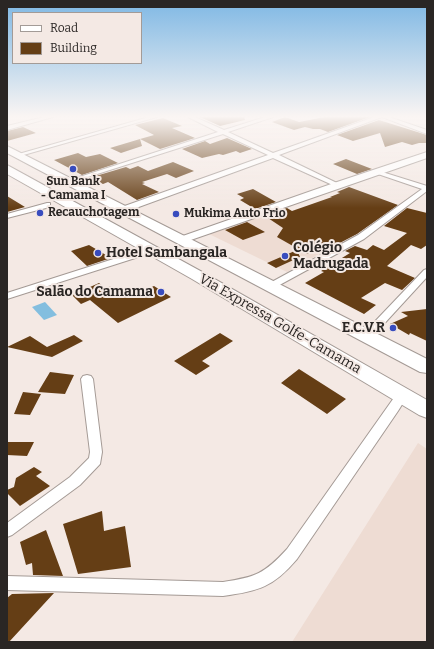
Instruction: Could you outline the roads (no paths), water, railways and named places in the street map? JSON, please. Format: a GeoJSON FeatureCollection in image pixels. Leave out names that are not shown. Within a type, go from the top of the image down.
{"type":"FeatureCollection","features":[{"type":"Feature","properties":{"kind":"highway","name":"Via Expressa Golfe-Camama"},"geometry":{"type":"LineString","coordinates":[[12,152],[67,182],[427,367]]}},
{"type":"Feature","properties":{"kind":"highway","name":"Via Expressa Golfe-Camama"},"geometry":{"type":"LineString","coordinates":[[10,173],[151,250],[426,409]]}},
{"type":"Feature","properties":{"kind":"street"},"geometry":{"type":"LineString","coordinates":[[12,152],[31,147]]}},
{"type":"Feature","properties":{"kind":"street"},"geometry":{"type":"LineString","coordinates":[[67,182],[173,147]]}},
{"type":"Feature","properties":{"kind":"street"},"geometry":{"type":"LineString","coordinates":[[257,147],[337,184]]}},
{"type":"Feature","properties":{"kind":"street"},"geometry":{"type":"LineString","coordinates":[[122,210],[295,147]]}},
{"type":"Feature","properties":{"kind":"street"},"geometry":{"type":"LineString","coordinates":[[181,240],[337,184],[426,156]]}},
{"type":"Feature","properties":{"kind":"street"},"geometry":{"type":"LineString","coordinates":[[376,172],[427,188]]}},
{"type":"Feature","properties":{"kind":"street"},"geometry":{"type":"LineString","coordinates":[[271,286],[361,237],[427,188]]}},
{"type":"Feature","properties":{"kind":"street"},"geometry":{"type":"LineString","coordinates":[[7,216],[47,205]]}},
{"type":"Feature","properties":{"kind":"street"},"geometry":{"type":"LineString","coordinates":[[7,296],[151,250]]}},
{"type":"Feature","properties":{"kind":"street"},"geometry":{"type":"LineString","coordinates":[[367,336],[427,272]]}},
{"type":"Feature","properties":{"kind":"street"},"geometry":{"type":"LineString","coordinates":[[7,531],[75,481],[95,460],[96,452],[87,379]]}},
{"type":"Feature","properties":{"kind":"street"},"geometry":{"type":"LineString","coordinates":[[7,583],[223,589],[250,585],[265,580],[279,569],[292,554],[402,395]]}},
{"type":"Feature","properties":{"kind":"water"},"geometry":{"type":"Polygon","coordinates":[[[45,302],[57,315],[44,320],[32,307],[45,302]]]}},
{"type":"Feature","properties":{"kind":"place","name":"Sun Bank - Camama I"},"geometry":{"type":"Point","coordinates":[73,169]}},
{"type":"Feature","properties":{"kind":"place","name":"Recauchotagem"},"geometry":{"type":"Point","coordinates":[40,213]}},
{"type":"Feature","properties":{"kind":"place","name":"Mukima Auto Frio"},"geometry":{"type":"Point","coordinates":[176,214]}},
{"type":"Feature","properties":{"kind":"place","name":"Hotel Sambangala"},"geometry":{"type":"Point","coordinates":[98,253]}},
{"type":"Feature","properties":{"kind":"place","name":"Colégio Madrugada"},"geometry":{"type":"Point","coordinates":[285,256]}},
{"type":"Feature","properties":{"kind":"place","name":"Salão do Camama"},"geometry":{"type":"Point","coordinates":[161,292]}},
{"type":"Feature","properties":{"kind":"place","name":"E.C.V.R"},"geometry":{"type":"Point","coordinates":[393,328]}}]}
